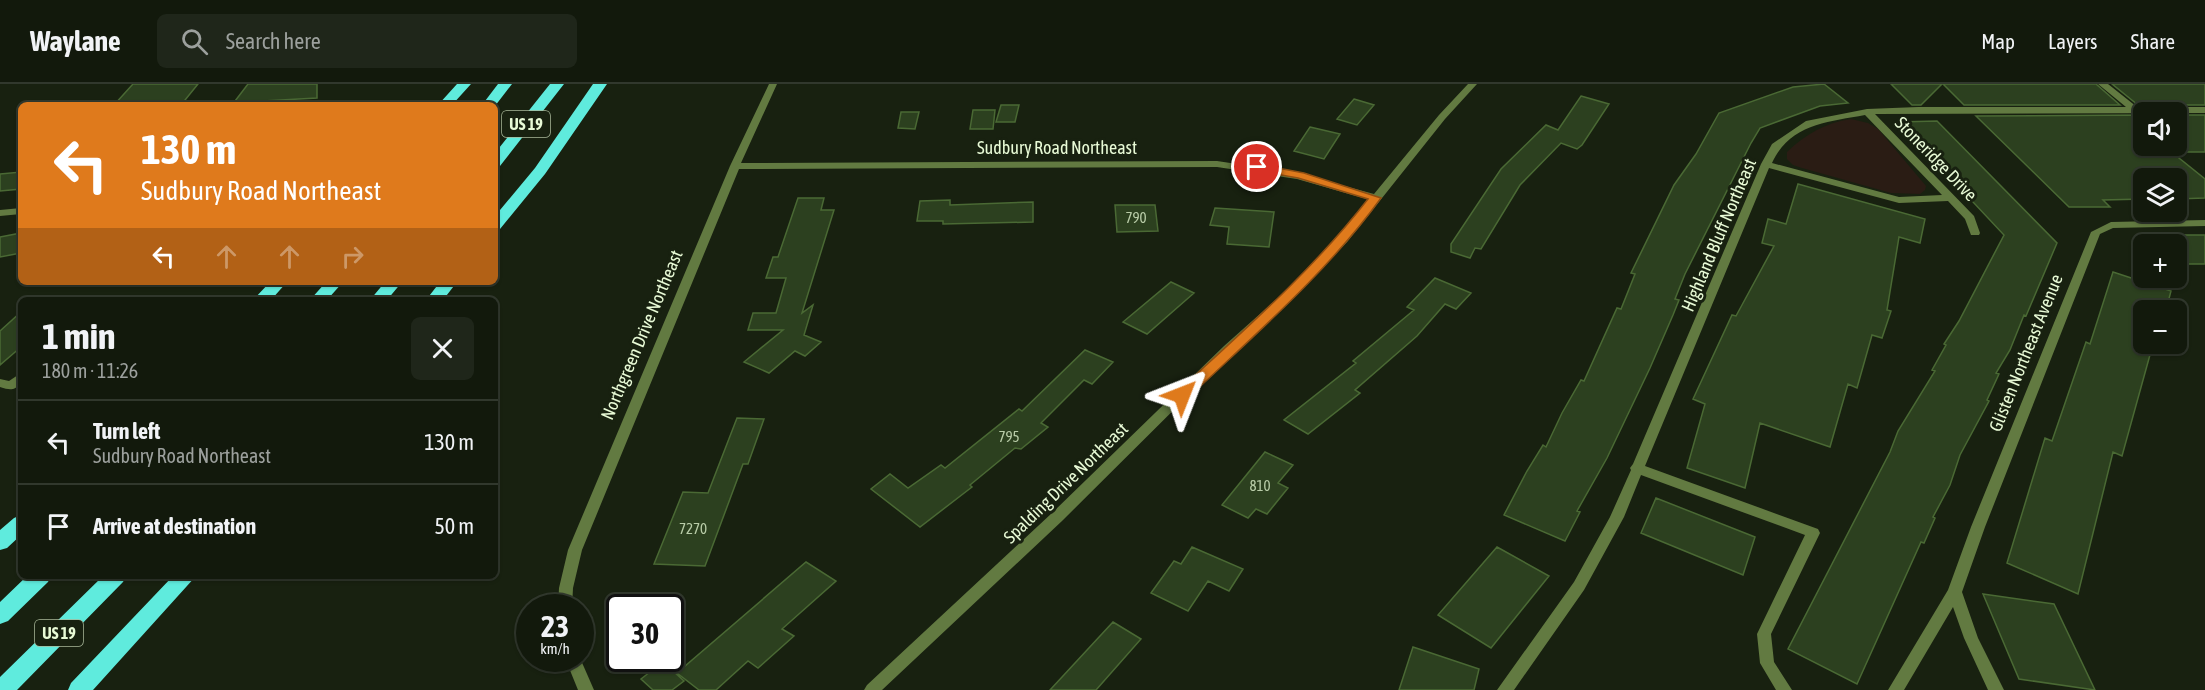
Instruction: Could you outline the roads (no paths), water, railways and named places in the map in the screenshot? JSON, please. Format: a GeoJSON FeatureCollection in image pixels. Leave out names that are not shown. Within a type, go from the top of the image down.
{"type":"FeatureCollection","features":[{"type":"Feature","properties":{"kind":"highway"},"geometry":{"type":"LineString","coordinates":[[448,102],[464,84]]}},
{"type":"Feature","properties":{"kind":"highway","name":"US 19"},"geometry":{"type":"LineString","coordinates":[[491,102],[505,84]]}},
{"type":"Feature","properties":{"kind":"highway","name":"US 19"},"geometry":{"type":"LineString","coordinates":[[498,159],[557,84]]}},
{"type":"Feature","properties":{"kind":"highway"},"geometry":{"type":"LineString","coordinates":[[498,222],[540,171],[600,84]]}},
{"type":"Feature","properties":{"kind":"highway"},"geometry":{"type":"LineString","coordinates":[[264,297],[276,285]]}},
{"type":"Feature","properties":{"kind":"highway"},"geometry":{"type":"LineString","coordinates":[[321,297],[332,285]]}},
{"type":"Feature","properties":{"kind":"highway"},"geometry":{"type":"LineString","coordinates":[[381,297],[391,285]]}},
{"type":"Feature","properties":{"kind":"highway"},"geometry":{"type":"LineString","coordinates":[[436,297],[446,285]]}},
{"type":"Feature","properties":{"kind":"highway"},"geometry":{"type":"LineString","coordinates":[[0,542],[18,526]]}},
{"type":"Feature","properties":{"kind":"highway"},"geometry":{"type":"LineString","coordinates":[[0,615],[38,579]]}},
{"type":"Feature","properties":{"kind":"highway","name":"US 19"},"geometry":{"type":"LineString","coordinates":[[2,690],[113,579]]}},
{"type":"Feature","properties":{"kind":"highway"},"geometry":{"type":"LineString","coordinates":[[79,690],[183,579]]}},
{"type":"Feature","properties":{"kind":"street","name":"Northgreen Drive Northeast"},"geometry":{"type":"LineString","coordinates":[[566,594],[575,550],[735,166],[774,84]]}},
{"type":"Feature","properties":{"kind":"street","name":"Spalding Drive Northeast"},"geometry":{"type":"LineString","coordinates":[[872,690],[1057,518],[1228,349],[1300,285],[1343,240],[1442,117],[1473,84]]}},
{"type":"Feature","properties":{"kind":"street"},"geometry":{"type":"LineString","coordinates":[[2102,84],[2133,108]]}},
{"type":"Feature","properties":{"kind":"street","name":"Highland Bluff Northeast"},"geometry":{"type":"LineString","coordinates":[[1504,690],[1579,586],[1617,517],[1766,164],[1776,146],[1809,123],[1867,112],[2133,110]]}},
{"type":"Feature","properties":{"kind":"street","name":"Highland Bluff Northeast"},"geometry":{"type":"LineString","coordinates":[[2187,110],[2205,110]]}},
{"type":"Feature","properties":{"kind":"street","name":"Stoneridge Drive"},"geometry":{"type":"LineString","coordinates":[[1867,112],[1970,218],[1974,233]]}},
{"type":"Feature","properties":{"kind":"street","name":"Sudbury Road Northeast"},"geometry":{"type":"LineString","coordinates":[[735,166],[1217,164],[1300,175],[1375,198]]}},
{"type":"Feature","properties":{"kind":"street"},"geometry":{"type":"LineString","coordinates":[[1766,164],[1899,200],[1950,198]]}},
{"type":"Feature","properties":{"kind":"street"},"geometry":{"type":"LineString","coordinates":[[0,213],[18,211]]}},
{"type":"Feature","properties":{"kind":"street","name":"Glisten Northeast Avenue"},"geometry":{"type":"LineString","coordinates":[[1896,690],[1955,592],[1978,527],[2096,232],[2111,225],[2205,224]]}},
{"type":"Feature","properties":{"kind":"street"},"geometry":{"type":"LineString","coordinates":[[0,382],[10,386],[18,379]]}},
{"type":"Feature","properties":{"kind":"street"},"geometry":{"type":"LineString","coordinates":[[1636,468],[1813,533],[1764,634],[1767,663],[1784,690]]}},
{"type":"Feature","properties":{"kind":"street"},"geometry":{"type":"LineString","coordinates":[[1955,592],[1971,638],[1996,690]]}},
{"type":"Feature","properties":{"kind":"street"},"geometry":{"type":"LineString","coordinates":[[578,672],[586,690]]}}]}
